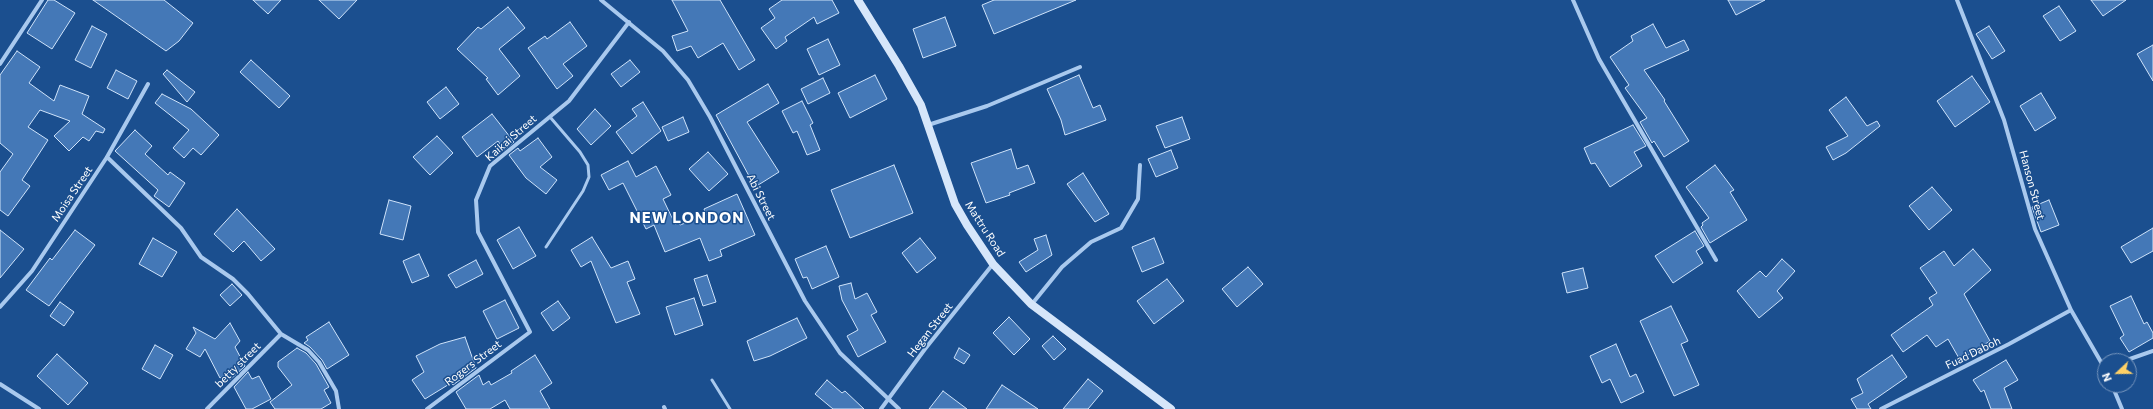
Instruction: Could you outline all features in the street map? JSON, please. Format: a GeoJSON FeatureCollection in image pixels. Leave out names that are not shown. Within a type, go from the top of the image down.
{"type":"FeatureCollection","features":[{"type":"Feature","properties":{"kind":"main road","name":"Mattru Road"},"geometry":{"type":"LineString","coordinates":[[858,0],[921,104],[955,204],[993,264],[1031,304],[1171,409]]}},
{"type":"Feature","properties":{"kind":"street"},"geometry":{"type":"LineString","coordinates":[[0,64],[42,0]]}},
{"type":"Feature","properties":{"kind":"street","name":"Abi Street"},"geometry":{"type":"LineString","coordinates":[[600,0],[664,51],[688,80],[710,117],[805,301],[840,353],[898,409]]}},
{"type":"Feature","properties":{"kind":"street"},"geometry":{"type":"LineString","coordinates":[[1573,0],[1599,59],[1716,260]]}},
{"type":"Feature","properties":{"kind":"street","name":"Hanson Street"},"geometry":{"type":"LineString","coordinates":[[1957,0],[2004,120],[2035,229],[2071,310],[2097,354]]}},
{"type":"Feature","properties":{"kind":"street","name":"Kaikai Street"},"geometry":{"type":"LineString","coordinates":[[530,332],[478,232],[476,200],[490,166],[569,100],[629,22]]}},
{"type":"Feature","properties":{"kind":"street"},"geometry":{"type":"LineString","coordinates":[[928,125],[987,106],[1080,67]]}},
{"type":"Feature","properties":{"kind":"street","name":"Moisa Street"},"geometry":{"type":"LineString","coordinates":[[0,307],[32,271],[107,157],[148,84]]}},
{"type":"Feature","properties":{"kind":"street"},"geometry":{"type":"LineString","coordinates":[[107,157],[181,228],[202,257],[233,279],[248,294],[281,334],[308,350],[319,362],[336,391],[339,409]]}},
{"type":"Feature","properties":{"kind":"street"},"geometry":{"type":"LineString","coordinates":[[1031,304],[1062,267],[1091,242],[1121,228],[1138,199],[1140,165]]}},
{"type":"Feature","properties":{"kind":"street","name":"Hegan Street"},"geometry":{"type":"LineString","coordinates":[[881,409],[925,349],[993,264]]}},
{"type":"Feature","properties":{"kind":"street","name":"Fuad Daboh"},"geometry":{"type":"LineString","coordinates":[[1881,409],[2009,344],[2071,310]]}},
{"type":"Feature","properties":{"kind":"street","name":"Rogers Street"},"geometry":{"type":"LineString","coordinates":[[427,409],[530,332]]}},
{"type":"Feature","properties":{"kind":"street","name":"betty street"},"geometry":{"type":"LineString","coordinates":[[207,409],[281,334]]}},
{"type":"Feature","properties":{"kind":"street"},"geometry":{"type":"LineString","coordinates":[[2137,357],[2153,351]]}},
{"type":"Feature","properties":{"kind":"street"},"geometry":{"type":"LineString","coordinates":[[0,384],[39,409]]}},
{"type":"Feature","properties":{"kind":"street"},"geometry":{"type":"LineString","coordinates":[[2115,393],[2122,409]]}},
{"type":"Feature","properties":{"kind":"lane"},"geometry":{"type":"LineString","coordinates":[[546,247],[583,191],[589,176],[588,165],[580,152],[550,117]]}},
{"type":"Feature","properties":{"kind":"lane"},"geometry":{"type":"LineString","coordinates":[[712,380],[730,409]]}},
{"type":"Feature","properties":{"kind":"building"},"geometry":{"type":"Polygon","coordinates":[[[48,0],[54,0],[75,13],[52,49],[27,33],[48,0]]]}},
{"type":"Feature","properties":{"kind":"building"},"geometry":{"type":"Polygon","coordinates":[[[93,0],[164,0],[193,23],[179,41],[166,51],[93,0]]]}},
{"type":"Feature","properties":{"kind":"building"},"geometry":{"type":"Polygon","coordinates":[[[253,0],[281,0],[268,14],[253,0]]]}},
{"type":"Feature","properties":{"kind":"building"},"geometry":{"type":"Polygon","coordinates":[[[319,0],[357,0],[339,19],[319,0]]]}},
{"type":"Feature","properties":{"kind":"building"},"geometry":{"type":"Polygon","coordinates":[[[672,0],[720,0],[755,60],[739,70],[723,43],[698,58],[691,46],[677,51],[672,36],[688,31],[672,0]]]}},
{"type":"Feature","properties":{"kind":"building"},"geometry":{"type":"Polygon","coordinates":[[[782,0],[832,0],[839,13],[817,24],[814,17],[785,37],[787,41],[776,49],[761,28],[775,18],[769,9],[782,0]]]}},
{"type":"Feature","properties":{"kind":"building"},"geometry":{"type":"Polygon","coordinates":[[[994,0],[1076,0],[994,34],[982,5],[994,0]]]}},
{"type":"Feature","properties":{"kind":"building"},"geometry":{"type":"Polygon","coordinates":[[[1728,0],[1765,0],[1736,15],[1728,0]]]}},
{"type":"Feature","properties":{"kind":"building"},"geometry":{"type":"Polygon","coordinates":[[[2091,0],[2126,0],[2103,16],[2091,0]]]}},
{"type":"Feature","properties":{"kind":"building"},"geometry":{"type":"Polygon","coordinates":[[[2059,6],[2076,31],[2060,41],[2043,16],[2059,6]]]}},
{"type":"Feature","properties":{"kind":"building"},"geometry":{"type":"Polygon","coordinates":[[[508,7],[525,28],[499,49],[520,76],[498,95],[486,79],[488,78],[457,49],[478,27],[481,29],[508,7]]]}},
{"type":"Feature","properties":{"kind":"building"},"geometry":{"type":"Polygon","coordinates":[[[945,17],[956,46],[923,58],[913,29],[945,17]]]}},
{"type":"Feature","properties":{"kind":"building"},"geometry":{"type":"Polygon","coordinates":[[[570,22],[587,46],[563,64],[573,76],[557,89],[528,48],[545,36],[547,39],[570,22]]]}},
{"type":"Feature","properties":{"kind":"building"},"geometry":{"type":"Polygon","coordinates":[[[1653,24],[1666,48],[1684,40],[1689,50],[1644,70],[1665,100],[1664,101],[1689,141],[1664,157],[1654,141],[1652,143],[1640,122],[1647,118],[1625,88],[1629,85],[1610,57],[1633,41],[1631,36],[1653,24]]]}},
{"type":"Feature","properties":{"kind":"building"},"geometry":{"type":"Polygon","coordinates":[[[92,26],[107,34],[91,68],[75,60],[92,26]]]}},
{"type":"Feature","properties":{"kind":"building"},"geometry":{"type":"Polygon","coordinates":[[[1989,26],[2005,51],[1992,59],[1976,34],[1989,26]]]}},
{"type":"Feature","properties":{"kind":"building"},"geometry":{"type":"Polygon","coordinates":[[[828,39],[840,65],[819,75],[807,49],[828,39]]]}},
{"type":"Feature","properties":{"kind":"building"},"geometry":{"type":"Polygon","coordinates":[[[2153,45],[2153,81],[2137,54],[2153,45]]]}},
{"type":"Feature","properties":{"kind":"building"},"geometry":{"type":"Polygon","coordinates":[[[17,51],[40,67],[29,83],[54,101],[60,85],[89,96],[82,114],[105,129],[103,133],[96,131],[89,141],[83,137],[69,151],[54,136],[70,121],[40,110],[28,127],[48,140],[22,180],[30,186],[8,216],[0,210],[0,172],[13,154],[0,143],[0,75],[17,51]]]}},
{"type":"Feature","properties":{"kind":"building"},"geometry":{"type":"Polygon","coordinates":[[[251,60],[290,96],[279,108],[240,72],[251,60]]]}},
{"type":"Feature","properties":{"kind":"building"},"geometry":{"type":"Polygon","coordinates":[[[630,60],[640,72],[621,87],[611,74],[630,60]]]}},
{"type":"Feature","properties":{"kind":"building"},"geometry":{"type":"Polygon","coordinates":[[[116,70],[137,81],[128,99],[107,88],[116,70]]]}},
{"type":"Feature","properties":{"kind":"building"},"geometry":{"type":"Polygon","coordinates":[[[167,70],[195,92],[187,102],[163,74],[167,70]]]}},
{"type":"Feature","properties":{"kind":"building"},"geometry":{"type":"Polygon","coordinates":[[[875,75],[887,99],[850,118],[838,93],[875,75]]]}},
{"type":"Feature","properties":{"kind":"building"},"geometry":{"type":"Polygon","coordinates":[[[1079,75],[1093,108],[1100,105],[1106,120],[1065,135],[1061,120],[1047,89],[1079,75]]]}},
{"type":"Feature","properties":{"kind":"building"},"geometry":{"type":"Polygon","coordinates":[[[1972,76],[1990,102],[1955,127],[1937,101],[1972,76]]]}},
{"type":"Feature","properties":{"kind":"building"},"geometry":{"type":"Polygon","coordinates":[[[823,78],[830,93],[808,104],[801,89],[823,78]]]}},
{"type":"Feature","properties":{"kind":"building"},"geometry":{"type":"Polygon","coordinates":[[[768,84],[779,103],[747,122],[779,172],[755,187],[716,115],[768,84]]]}},
{"type":"Feature","properties":{"kind":"building"},"geometry":{"type":"Polygon","coordinates":[[[446,87],[459,104],[440,119],[427,102],[446,87]]]}},
{"type":"Feature","properties":{"kind":"building"},"geometry":{"type":"Polygon","coordinates":[[[2041,93],[2056,118],[2035,131],[2020,106],[2041,93]]]}},
{"type":"Feature","properties":{"kind":"building"},"geometry":{"type":"Polygon","coordinates":[[[162,94],[191,109],[219,135],[201,155],[193,148],[184,158],[173,148],[189,130],[155,103],[162,94]]]}},
{"type":"Feature","properties":{"kind":"building"},"geometry":{"type":"Polygon","coordinates":[[[1846,97],[1867,126],[1877,121],[1880,126],[1846,153],[1833,160],[1826,147],[1848,136],[1829,110],[1846,97]]]}},
{"type":"Feature","properties":{"kind":"building"},"geometry":{"type":"Polygon","coordinates":[[[802,101],[813,123],[810,125],[820,150],[807,155],[797,131],[793,133],[782,111],[802,101]]]}},
{"type":"Feature","properties":{"kind":"building"},"geometry":{"type":"Polygon","coordinates":[[[643,102],[661,131],[632,154],[616,132],[637,116],[632,109],[643,102]]]}},
{"type":"Feature","properties":{"kind":"building"},"geometry":{"type":"Polygon","coordinates":[[[595,109],[611,126],[591,145],[577,129],[595,109]]]}},
{"type":"Feature","properties":{"kind":"building"},"geometry":{"type":"Polygon","coordinates":[[[492,114],[514,142],[504,150],[498,141],[477,157],[462,137],[492,114]]]}},
{"type":"Feature","properties":{"kind":"building"},"geometry":{"type":"Polygon","coordinates":[[[683,117],[689,132],[668,141],[662,127],[683,117]]]}},
{"type":"Feature","properties":{"kind":"building"},"geometry":{"type":"Polygon","coordinates":[[[1182,117],[1190,139],[1165,148],[1156,126],[1182,117]]]}},
{"type":"Feature","properties":{"kind":"building"},"geometry":{"type":"Polygon","coordinates":[[[1633,125],[1646,146],[1634,152],[1642,166],[1610,187],[1595,163],[1591,164],[1584,148],[1633,125]]]}},
{"type":"Feature","properties":{"kind":"building"},"geometry":{"type":"Polygon","coordinates":[[[135,130],[152,146],[145,154],[168,175],[170,172],[185,183],[169,207],[154,196],[158,190],[115,151],[135,130]]]}},
{"type":"Feature","properties":{"kind":"building"},"geometry":{"type":"Polygon","coordinates":[[[437,136],[453,153],[430,175],[413,157],[437,136]]]}},
{"type":"Feature","properties":{"kind":"building"},"geometry":{"type":"Polygon","coordinates":[[[538,138],[552,157],[540,167],[557,180],[546,194],[526,178],[509,155],[518,148],[520,151],[538,138]]]}},
{"type":"Feature","properties":{"kind":"building"},"geometry":{"type":"Polygon","coordinates":[[[1011,149],[1017,169],[1028,165],[1035,183],[1009,193],[1010,195],[986,203],[971,163],[1011,149]]]}},
{"type":"Feature","properties":{"kind":"building"},"geometry":{"type":"Polygon","coordinates":[[[1171,150],[1178,168],[1156,177],[1148,159],[1171,150]]]}},
{"type":"Feature","properties":{"kind":"building"},"geometry":{"type":"Polygon","coordinates":[[[708,152],[728,174],[709,191],[689,169],[708,152]]]}},
{"type":"Feature","properties":{"kind":"building"},"geometry":{"type":"Polygon","coordinates":[[[628,161],[636,177],[656,166],[671,195],[663,199],[675,224],[679,223],[680,225],[706,215],[704,209],[737,194],[755,235],[720,250],[722,256],[709,261],[700,238],[665,252],[654,225],[646,229],[623,183],[609,190],[601,175],[628,161]]]}},
{"type":"Feature","properties":{"kind":"building"},"geometry":{"type":"Polygon","coordinates":[[[894,165],[913,213],[850,238],[831,190],[894,165]]]}},
{"type":"Feature","properties":{"kind":"building"},"geometry":{"type":"Polygon","coordinates":[[[1715,165],[1734,190],[1730,192],[1747,220],[1710,243],[1701,227],[1703,225],[1702,223],[1709,218],[1686,187],[1715,165]]]}},
{"type":"Feature","properties":{"kind":"building"},"geometry":{"type":"Polygon","coordinates":[[[1083,173],[1109,214],[1095,222],[1067,184],[1083,173]]]}},
{"type":"Feature","properties":{"kind":"building"},"geometry":{"type":"Polygon","coordinates":[[[1932,187],[1952,210],[1929,230],[1909,206],[1932,187]]]}},
{"type":"Feature","properties":{"kind":"building"},"geometry":{"type":"Polygon","coordinates":[[[389,200],[411,206],[403,240],[380,234],[389,200]]]}},
{"type":"Feature","properties":{"kind":"building"},"geometry":{"type":"Polygon","coordinates":[[[2049,200],[2059,225],[2041,232],[2032,207],[2049,200]]]}},
{"type":"Feature","properties":{"kind":"building"},"geometry":{"type":"Polygon","coordinates":[[[237,209],[275,249],[261,261],[244,241],[233,252],[214,234],[237,209]]]}},
{"type":"Feature","properties":{"kind":"building"},"geometry":{"type":"Polygon","coordinates":[[[519,227],[536,256],[513,269],[497,240],[519,227]]]}},
{"type":"Feature","properties":{"kind":"building"},"geometry":{"type":"Polygon","coordinates":[[[2153,228],[2153,251],[2131,263],[2121,247],[2153,228]]]}},
{"type":"Feature","properties":{"kind":"building"},"geometry":{"type":"Polygon","coordinates":[[[0,230],[24,249],[0,278],[0,230]]]}},
{"type":"Feature","properties":{"kind":"building"},"geometry":{"type":"Polygon","coordinates":[[[75,230],[95,245],[49,306],[26,290],[50,258],[52,260],[75,230]]]}},
{"type":"Feature","properties":{"kind":"building"},"geometry":{"type":"Polygon","coordinates":[[[1695,231],[1704,246],[1696,251],[1703,263],[1673,283],[1655,256],[1695,231]]]}},
{"type":"Feature","properties":{"kind":"building"},"geometry":{"type":"Polygon","coordinates":[[[1046,235],[1052,255],[1026,272],[1019,262],[1038,250],[1034,239],[1046,235]]]}},
{"type":"Feature","properties":{"kind":"building"},"geometry":{"type":"Polygon","coordinates":[[[592,237],[611,268],[628,261],[635,279],[627,282],[640,314],[616,323],[591,261],[581,267],[571,250],[592,237]]]}},
{"type":"Feature","properties":{"kind":"building"},"geometry":{"type":"Polygon","coordinates":[[[153,238],[177,252],[162,277],[139,264],[153,238]]]}},
{"type":"Feature","properties":{"kind":"building"},"geometry":{"type":"Polygon","coordinates":[[[920,238],[936,258],[917,273],[902,253],[920,238]]]}},
{"type":"Feature","properties":{"kind":"building"},"geometry":{"type":"Polygon","coordinates":[[[1154,238],[1164,263],[1142,272],[1132,247],[1154,238]]]}},
{"type":"Feature","properties":{"kind":"building"},"geometry":{"type":"Polygon","coordinates":[[[826,246],[839,277],[812,289],[807,277],[803,278],[795,259],[826,246]]]}},
{"type":"Feature","properties":{"kind":"building"},"geometry":{"type":"Polygon","coordinates":[[[1973,249],[1991,270],[1964,294],[1990,341],[1960,360],[1948,339],[1936,347],[1927,335],[1903,352],[1891,335],[1933,305],[1929,298],[1937,293],[1920,268],[1944,251],[1954,266],[1973,249]]]}},
{"type":"Feature","properties":{"kind":"building"},"geometry":{"type":"Polygon","coordinates":[[[419,254],[429,276],[412,283],[403,261],[419,254]]]}},
{"type":"Feature","properties":{"kind":"building"},"geometry":{"type":"Polygon","coordinates":[[[1782,259],[1795,271],[1777,291],[1783,298],[1759,318],[1737,291],[1760,271],[1766,277],[1782,259]]]}},
{"type":"Feature","properties":{"kind":"building"},"geometry":{"type":"Polygon","coordinates":[[[476,260],[483,274],[456,288],[448,275],[476,260]]]}},
{"type":"Feature","properties":{"kind":"building"},"geometry":{"type":"Polygon","coordinates":[[[1248,267],[1263,284],[1237,307],[1222,289],[1248,267]]]}},
{"type":"Feature","properties":{"kind":"building"},"geometry":{"type":"Polygon","coordinates":[[[1583,268],[1588,288],[1567,293],[1562,273],[1583,268]]]}},
{"type":"Feature","properties":{"kind":"building"},"geometry":{"type":"Polygon","coordinates":[[[707,275],[716,302],[703,306],[694,279],[707,275]]]}},
{"type":"Feature","properties":{"kind":"building"},"geometry":{"type":"Polygon","coordinates":[[[1167,279],[1184,301],[1154,324],[1137,301],[1167,279]]]}},
{"type":"Feature","properties":{"kind":"building"},"geometry":{"type":"Polygon","coordinates":[[[851,283],[855,299],[867,293],[877,312],[871,315],[886,342],[858,357],[847,336],[858,330],[842,300],[839,286],[851,283]]]}},
{"type":"Feature","properties":{"kind":"building"},"geometry":{"type":"Polygon","coordinates":[[[232,284],[242,295],[230,306],[220,295],[232,284]]]}},
{"type":"Feature","properties":{"kind":"building"},"geometry":{"type":"Polygon","coordinates":[[[2131,296],[2144,324],[2147,322],[2153,333],[2153,338],[2129,352],[2120,338],[2124,335],[2110,306],[2131,296]]]}},
{"type":"Feature","properties":{"kind":"building"},"geometry":{"type":"Polygon","coordinates":[[[694,298],[703,325],[675,335],[666,307],[694,298]]]}},
{"type":"Feature","properties":{"kind":"building"},"geometry":{"type":"Polygon","coordinates":[[[505,300],[519,328],[497,339],[483,311],[505,300]]]}},
{"type":"Feature","properties":{"kind":"building"},"geometry":{"type":"Polygon","coordinates":[[[558,301],[570,318],[553,331],[541,313],[558,301]]]}},
{"type":"Feature","properties":{"kind":"building"},"geometry":{"type":"Polygon","coordinates":[[[60,302],[74,312],[64,326],[50,316],[60,302]]]}},
{"type":"Feature","properties":{"kind":"building"},"geometry":{"type":"Polygon","coordinates":[[[1671,306],[1688,341],[1681,344],[1699,385],[1674,396],[1640,321],[1671,306]]]}},
{"type":"Feature","properties":{"kind":"building"},"geometry":{"type":"Polygon","coordinates":[[[1009,317],[1030,339],[1014,355],[993,333],[1009,317]]]}},
{"type":"Feature","properties":{"kind":"building"},"geometry":{"type":"Polygon","coordinates":[[[797,318],[807,338],[770,356],[754,361],[747,341],[797,318]]]}},
{"type":"Feature","properties":{"kind":"building"},"geometry":{"type":"Polygon","coordinates":[[[329,322],[349,355],[327,369],[322,360],[310,347],[304,343],[308,340],[306,337],[329,322]]]}},
{"type":"Feature","properties":{"kind":"building"},"geometry":{"type":"Polygon","coordinates":[[[230,323],[240,341],[235,347],[245,366],[230,380],[227,374],[220,378],[205,349],[200,357],[186,349],[196,333],[193,327],[215,339],[230,323]]]}},
{"type":"Feature","properties":{"kind":"building"},"geometry":{"type":"Polygon","coordinates":[[[1053,336],[1066,349],[1054,360],[1042,346],[1053,336]]]}},
{"type":"Feature","properties":{"kind":"building"},"geometry":{"type":"Polygon","coordinates":[[[465,337],[476,368],[453,385],[451,383],[425,399],[412,380],[424,372],[416,356],[440,344],[465,337]]]}},
{"type":"Feature","properties":{"kind":"building"},"geometry":{"type":"Polygon","coordinates":[[[1616,344],[1630,377],[1636,374],[1644,392],[1621,403],[1610,379],[1602,383],[1590,356],[1616,344]]]}},
{"type":"Feature","properties":{"kind":"building"},"geometry":{"type":"Polygon","coordinates":[[[155,345],[173,355],[160,379],[142,369],[155,345]]]}},
{"type":"Feature","properties":{"kind":"building"},"geometry":{"type":"Polygon","coordinates":[[[297,348],[306,353],[316,364],[329,387],[324,390],[331,403],[321,409],[275,409],[270,402],[292,385],[278,367],[278,362],[297,348]]]}},
{"type":"Feature","properties":{"kind":"building"},"geometry":{"type":"Polygon","coordinates":[[[959,348],[970,355],[964,364],[954,358],[959,348]]]}},
{"type":"Feature","properties":{"kind":"building"},"geometry":{"type":"Polygon","coordinates":[[[57,354],[88,383],[68,405],[37,376],[57,354]]]}},
{"type":"Feature","properties":{"kind":"building"},"geometry":{"type":"Polygon","coordinates":[[[535,355],[552,383],[540,391],[550,409],[510,409],[505,400],[490,409],[466,409],[456,392],[479,375],[483,385],[489,381],[491,385],[512,373],[511,371],[535,355]]]}},
{"type":"Feature","properties":{"kind":"building"},"geometry":{"type":"Polygon","coordinates":[[[1892,355],[1907,377],[1868,404],[1871,409],[1857,409],[1851,399],[1863,393],[1857,379],[1892,355]]]}},
{"type":"Feature","properties":{"kind":"building"},"geometry":{"type":"Polygon","coordinates":[[[2006,360],[2018,380],[2004,388],[2012,409],[1991,409],[1984,390],[1981,392],[1973,380],[2006,360]]]}},
{"type":"Feature","properties":{"kind":"building"},"geometry":{"type":"Polygon","coordinates":[[[248,372],[252,379],[259,376],[271,399],[252,409],[246,409],[234,387],[248,372]]]}},
{"type":"Feature","properties":{"kind":"building"},"geometry":{"type":"Polygon","coordinates":[[[1088,379],[1103,391],[1088,409],[1063,409],[1088,379]]]}},
{"type":"Feature","properties":{"kind":"building"},"geometry":{"type":"Polygon","coordinates":[[[827,380],[842,393],[845,391],[864,409],[833,409],[815,394],[827,380]]]}},
{"type":"Feature","properties":{"kind":"building"},"geometry":{"type":"Polygon","coordinates":[[[1002,385],[1038,409],[986,409],[1002,385]]]}},
{"type":"Feature","properties":{"kind":"building"},"geometry":{"type":"Polygon","coordinates":[[[943,391],[967,409],[929,409],[943,391]]]}},
{"type":"Feature","properties":{"kind":"district","name":"NEW LONDON"},"geometry":{"type":"Point","coordinates":[687,218]}}]}
